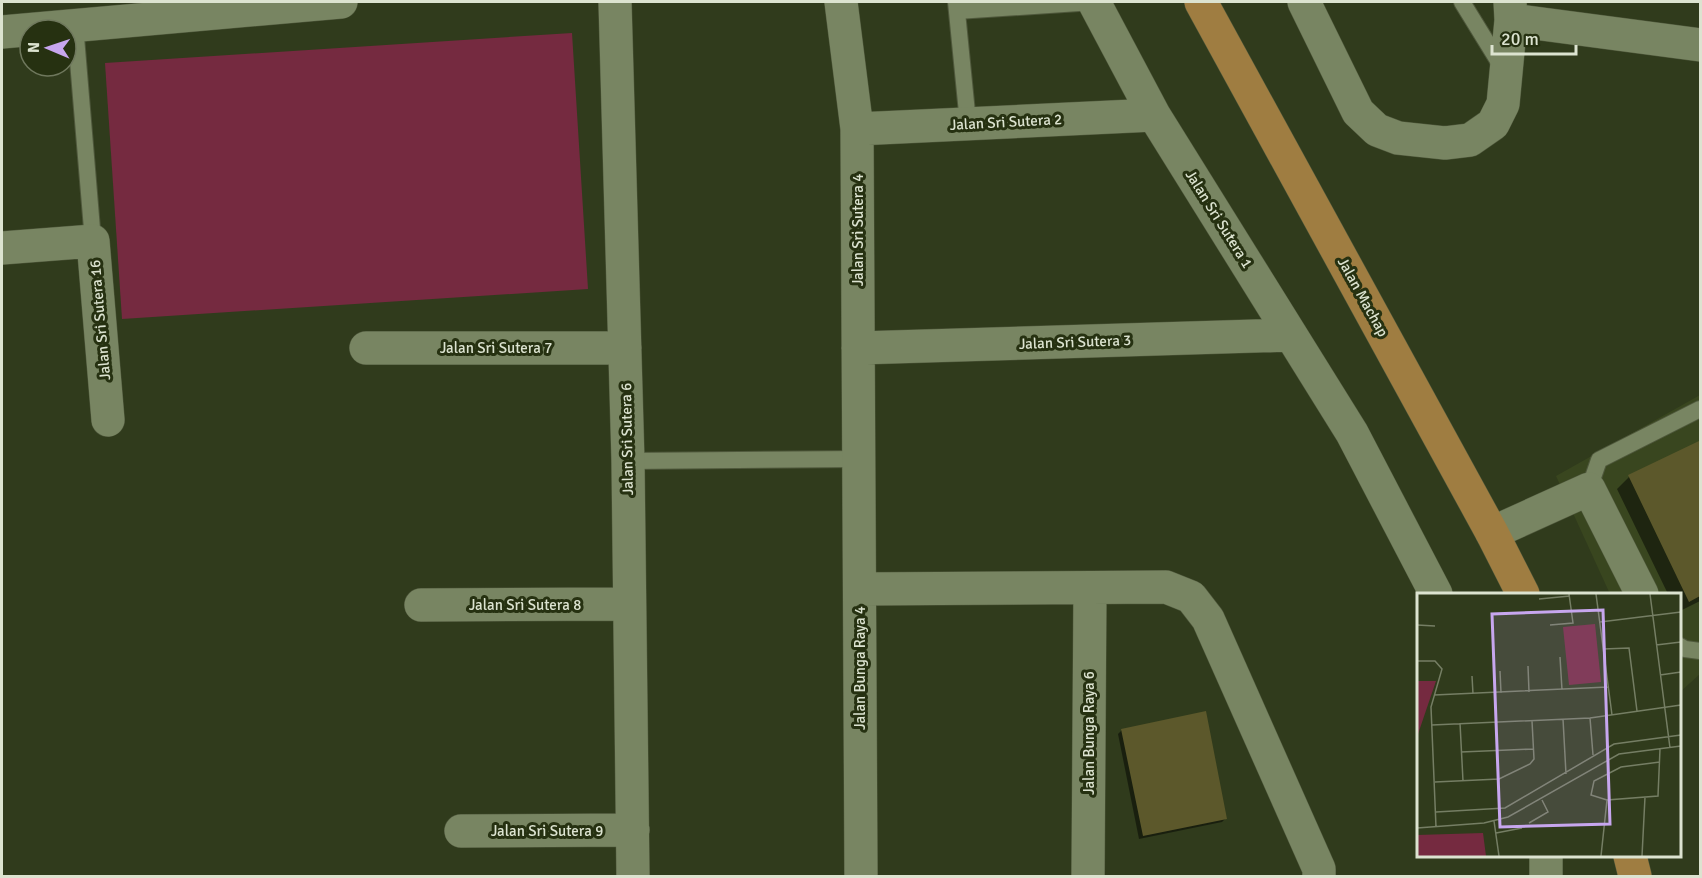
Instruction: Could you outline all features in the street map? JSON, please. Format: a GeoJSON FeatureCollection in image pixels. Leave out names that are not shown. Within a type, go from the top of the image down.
{"type":"FeatureCollection","features":[{"type":"Feature","properties":{"kind":"main road","name":"Jalan Machap"},"geometry":{"type":"LineString","coordinates":[[1201,2],[1492,533],[1522,593]]}},
{"type":"Feature","properties":{"kind":"main road"},"geometry":{"type":"LineString","coordinates":[[1630,857],[1635,876]]}},
{"type":"Feature","properties":{"kind":"street"},"geometry":{"type":"LineString","coordinates":[[2,32],[86,17],[341,2]]}},
{"type":"Feature","properties":{"kind":"street","name":"Jalan Sri Sutera 6"},"geometry":{"type":"LineString","coordinates":[[615,2],[628,461],[633,876]]}},
{"type":"Feature","properties":{"kind":"street","name":"Jalan Sri Sutera 4"},"geometry":{"type":"LineString","coordinates":[[841,2],[857,129],[859,459]]}},
{"type":"Feature","properties":{"kind":"street","name":"Jalan Sri Sutera 1"},"geometry":{"type":"LineString","coordinates":[[1094,2],[1154,115],[1352,433],[1435,593]]}},
{"type":"Feature","properties":{"kind":"street"},"geometry":{"type":"LineString","coordinates":[[1304,2],[1358,112],[1377,130],[1398,138],[1445,143],[1470,140],[1493,124],[1503,104],[1511,11],[1701,45]]}},
{"type":"Feature","properties":{"kind":"street","name":"Jalan Sri Sutera 2"},"geometry":{"type":"LineString","coordinates":[[857,129],[1154,115]]}},
{"type":"Feature","properties":{"kind":"street","name":"Jalan Sri Sutera 16"},"geometry":{"type":"LineString","coordinates":[[2,248],[93,241],[108,420]]}},
{"type":"Feature","properties":{"kind":"street","name":"Jalan Sri Sutera 3"},"geometry":{"type":"LineString","coordinates":[[858,348],[1291,335]]}},
{"type":"Feature","properties":{"kind":"street","name":"Jalan Sri Sutera 7"},"geometry":{"type":"LineString","coordinates":[[366,348],[625,348]]}},
{"type":"Feature","properties":{"kind":"street","name":"Jalan Bunga Raya 4"},"geometry":{"type":"LineString","coordinates":[[859,459],[861,876]]}},
{"type":"Feature","properties":{"kind":"street"},"geometry":{"type":"LineString","coordinates":[[1492,533],[1588,489],[1641,593]]}},
{"type":"Feature","properties":{"kind":"street"},"geometry":{"type":"LineString","coordinates":[[860,589],[1166,587],[1191,597],[1208,619],[1319,873]]}},
{"type":"Feature","properties":{"kind":"street","name":"Jalan Bunga Raya 6"},"geometry":{"type":"LineString","coordinates":[[1088,876],[1090,589]]}},
{"type":"Feature","properties":{"kind":"street","name":"Jalan Sri Sutera 8"},"geometry":{"type":"LineString","coordinates":[[422,605],[629,604]]}},
{"type":"Feature","properties":{"kind":"street","name":"Jalan Sri Sutera 9"},"geometry":{"type":"LineString","coordinates":[[460,831],[633,830]]}},
{"type":"Feature","properties":{"kind":"street"},"geometry":{"type":"LineString","coordinates":[[1546,857],[1546,876]]}},
{"type":"Feature","properties":{"kind":"lane"},"geometry":{"type":"LineString","coordinates":[[968,123],[957,6],[1094,2]]}},
{"type":"Feature","properties":{"kind":"lane"},"geometry":{"type":"LineString","coordinates":[[1462,2],[1506,73]]}},
{"type":"Feature","properties":{"kind":"lane"},"geometry":{"type":"LineString","coordinates":[[86,17],[93,241]]}},
{"type":"Feature","properties":{"kind":"lane"},"geometry":{"type":"LineString","coordinates":[[1588,489],[1599,460],[1701,409]]}},
{"type":"Feature","properties":{"kind":"lane"},"geometry":{"type":"LineString","coordinates":[[628,461],[859,459]]}},
{"type":"Feature","properties":{"kind":"lane"},"geometry":{"type":"LineString","coordinates":[[1681,647],[1701,651]]}},
{"type":"Feature","properties":{"kind":"shaded area"},"geometry":{"type":"Polygon","coordinates":[[[572,33],[588,289],[122,319],[105,63],[572,33]]]}},
{"type":"Feature","properties":{"kind":"shaded area"},"geometry":{"type":"Polygon","coordinates":[[[1700,395],[1700,674],[1681,691],[1681,593],[1610,593],[1556,476],[1700,395]]]}},
{"type":"Feature","properties":{"kind":"building"},"geometry":{"type":"Polygon","coordinates":[[[1699,441],[1700,596],[1689,602],[1628,475],[1699,441]]]}},
{"type":"Feature","properties":{"kind":"building"},"geometry":{"type":"Polygon","coordinates":[[[1206,711],[1227,819],[1143,836],[1121,729],[1206,711]]]}}]}
